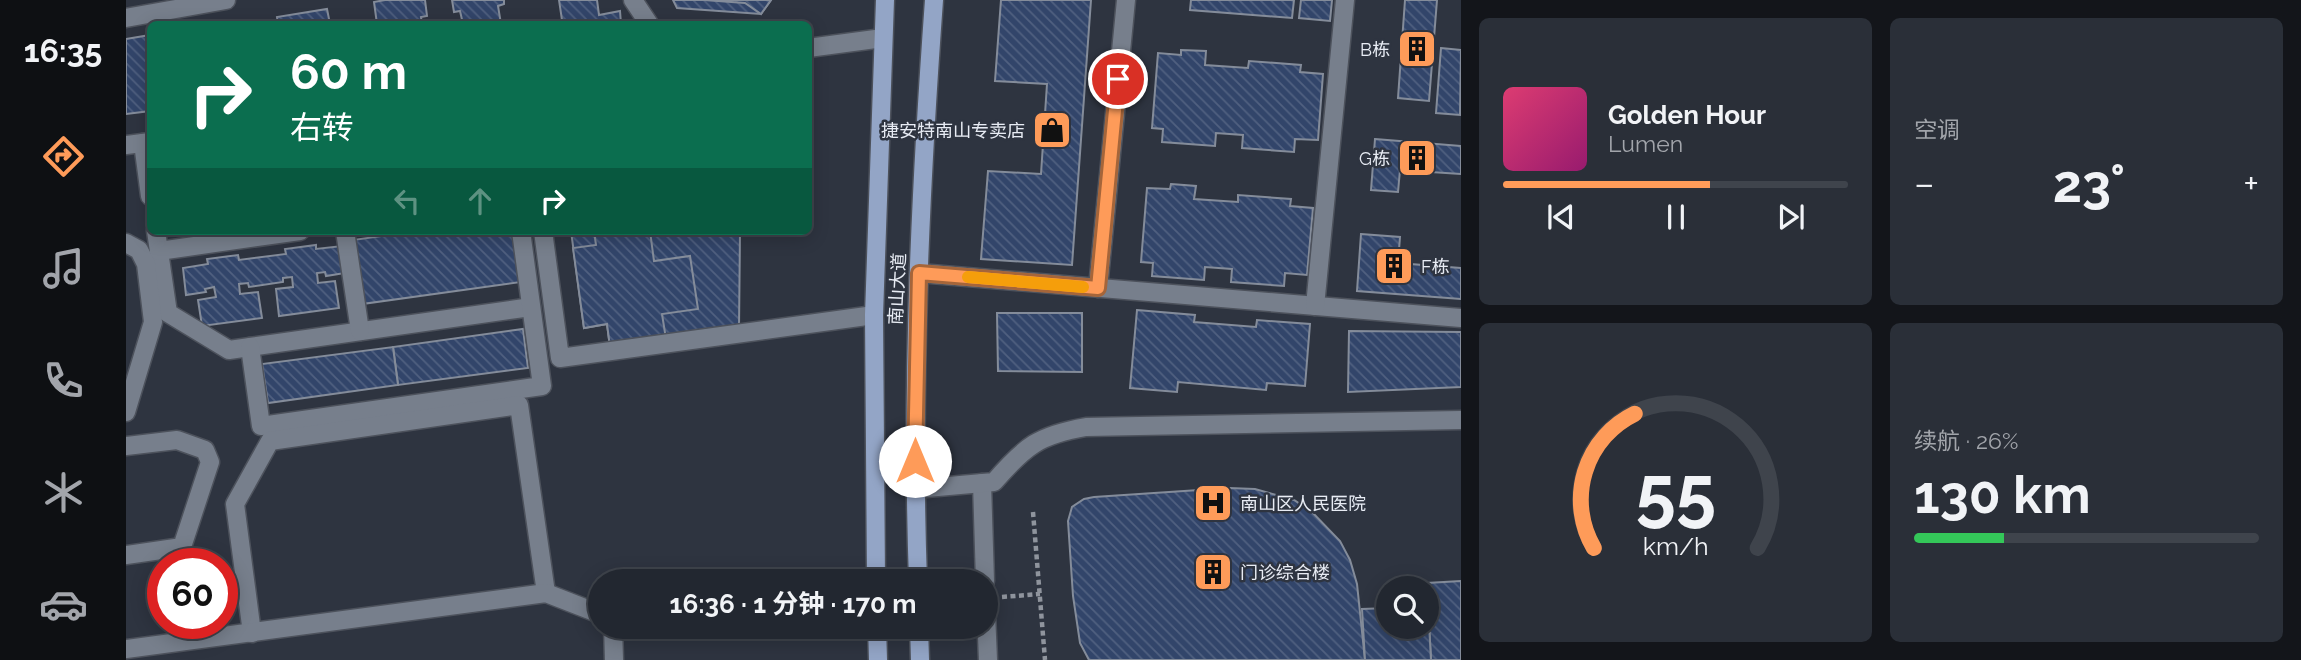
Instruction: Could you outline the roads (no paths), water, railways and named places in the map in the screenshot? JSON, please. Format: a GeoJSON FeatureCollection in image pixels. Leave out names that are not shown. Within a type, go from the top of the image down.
{"type":"FeatureCollection","features":[{"type":"Feature","properties":{"kind":"main road","name":"南山大道"},"geometry":{"type":"LineString","coordinates":[[876,569],[874,315],[885,0]]}},
{"type":"Feature","properties":{"kind":"main road","name":"南山大道"},"geometry":{"type":"LineString","coordinates":[[918,569],[915,378],[934,0]]}},
{"type":"Feature","properties":{"kind":"main road"},"geometry":{"type":"LineString","coordinates":[[877,639],[878,660]]}},
{"type":"Feature","properties":{"kind":"main road"},"geometry":{"type":"LineString","coordinates":[[919,639],[920,660]]}},
{"type":"Feature","properties":{"kind":"street"},"geometry":{"type":"LineString","coordinates":[[126,18],[226,0]]}},
{"type":"Feature","properties":{"kind":"street"},"geometry":{"type":"LineString","coordinates":[[634,0],[647,21]]}},
{"type":"Feature","properties":{"kind":"street"},"geometry":{"type":"LineString","coordinates":[[1098,288],[1126,0]]}},
{"type":"Feature","properties":{"kind":"street"},"geometry":{"type":"LineString","coordinates":[[1315,306],[1345,0]]}},
{"type":"Feature","properties":{"kind":"street"},"geometry":{"type":"LineString","coordinates":[[812,47],[883,38]]}},
{"type":"Feature","properties":{"kind":"street"},"geometry":{"type":"LineString","coordinates":[[140,143],[147,181]]}},
{"type":"Feature","properties":{"kind":"street"},"geometry":{"type":"LineString","coordinates":[[157,235],[168,313],[229,350],[531,307]]}},
{"type":"Feature","properties":{"kind":"street"},"geometry":{"type":"LineString","coordinates":[[159,251],[272,235]]}},
{"type":"Feature","properties":{"kind":"street"},"geometry":{"type":"LineString","coordinates":[[346,235],[360,331]]}},
{"type":"Feature","properties":{"kind":"street"},"geometry":{"type":"LineString","coordinates":[[250,347],[261,426],[542,386],[521,235]]}},
{"type":"Feature","properties":{"kind":"street"},"geometry":{"type":"LineString","coordinates":[[543,235],[560,358],[874,315]]}},
{"type":"Feature","properties":{"kind":"street"},"geometry":{"type":"LineString","coordinates":[[126,243],[139,250],[146,264],[153,322],[126,412]]}},
{"type":"Feature","properties":{"kind":"street"},"geometry":{"type":"LineString","coordinates":[[919,273],[1461,318]]}},
{"type":"Feature","properties":{"kind":"street"},"geometry":{"type":"LineString","coordinates":[[252,633],[235,504],[270,441],[519,405],[546,593]]}},
{"type":"Feature","properties":{"kind":"street"},"geometry":{"type":"LineString","coordinates":[[915,489],[994,482],[1019,453],[1034,444],[1050,435],[1086,427],[1461,420]]}},
{"type":"Feature","properties":{"kind":"street"},"geometry":{"type":"LineString","coordinates":[[126,446],[177,440],[205,450],[210,462],[182,547],[126,555]]}},
{"type":"Feature","properties":{"kind":"street"},"geometry":{"type":"LineString","coordinates":[[982,483],[985,569]]}},
{"type":"Feature","properties":{"kind":"street"},"geometry":{"type":"LineString","coordinates":[[126,649],[546,593],[588,609]]}},
{"type":"Feature","properties":{"kind":"street"},"geometry":{"type":"LineString","coordinates":[[613,639],[614,660]]}},
{"type":"Feature","properties":{"kind":"street"},"geometry":{"type":"LineString","coordinates":[[987,639],[988,660]]}},
{"type":"Feature","properties":{"kind":"place","name":"B栋"},"geometry":{"type":"Point","coordinates":[1417,49]}},
{"type":"Feature","properties":{"kind":"place","name":"捷安特南山专卖店"},"geometry":{"type":"Point","coordinates":[1052,130]}},
{"type":"Feature","properties":{"kind":"place","name":"G栋"},"geometry":{"type":"Point","coordinates":[1417,158]}},
{"type":"Feature","properties":{"kind":"place","name":"F栋"},"geometry":{"type":"Point","coordinates":[1394,266]}},
{"type":"Feature","properties":{"kind":"place","name":"南山区人民医院"},"geometry":{"type":"Point","coordinates":[1213,503]}},
{"type":"Feature","properties":{"kind":"place","name":"门诊综合楼"},"geometry":{"type":"Point","coordinates":[1213,572]}}]}
